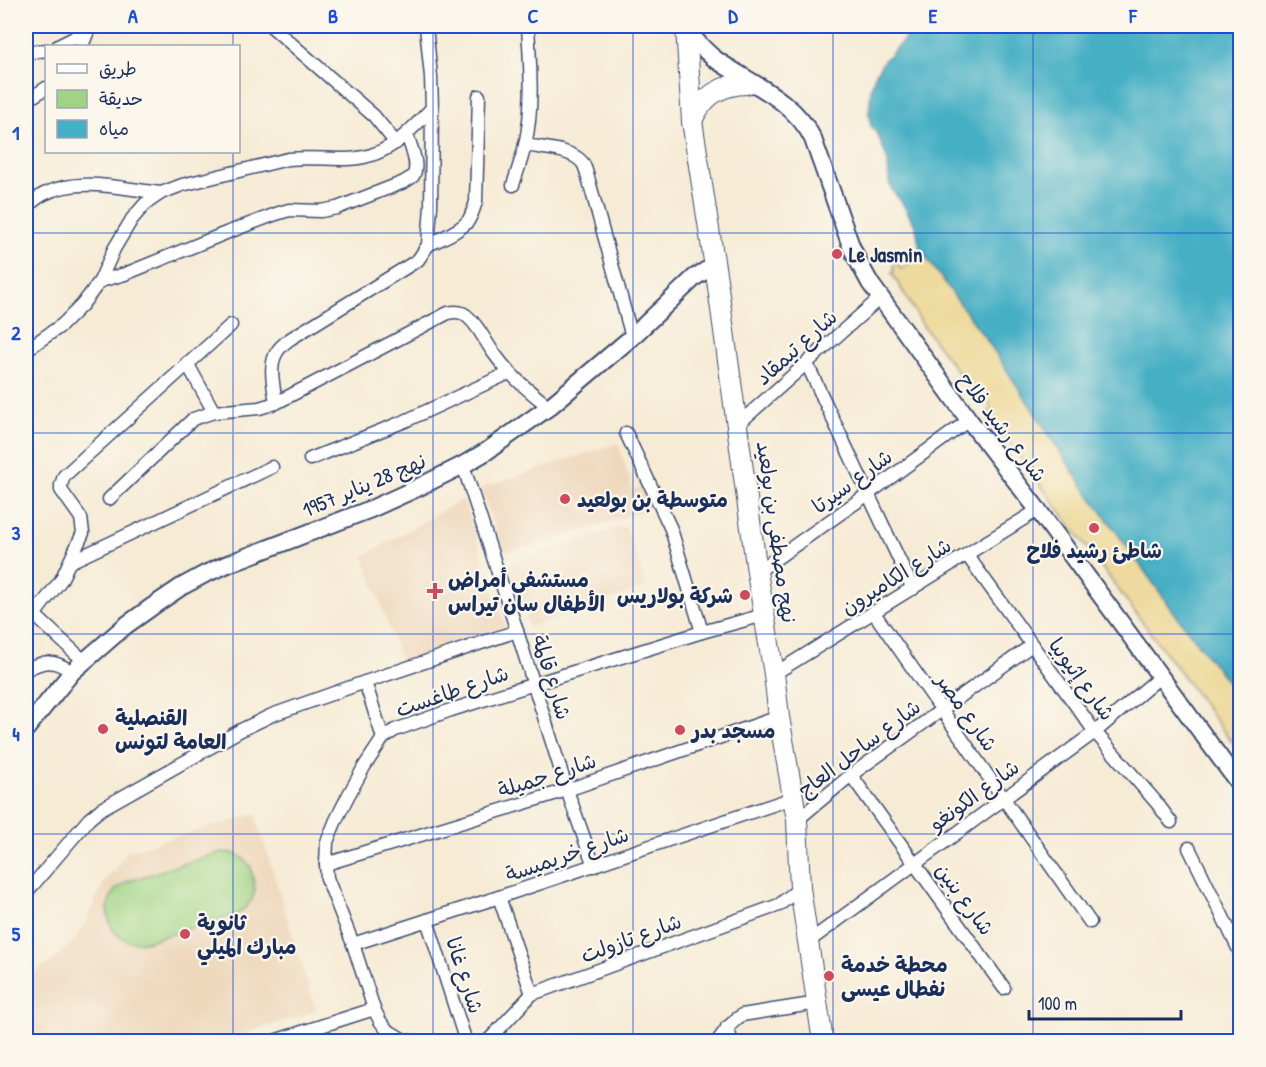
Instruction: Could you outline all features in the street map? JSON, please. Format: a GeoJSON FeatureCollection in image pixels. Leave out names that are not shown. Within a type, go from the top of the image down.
{"type":"FeatureCollection","features":[{"type":"Feature","properties":{"kind":"main road","name":"نهج مصطفى بن بولعيد"},"geometry":{"type":"LineString","coordinates":[[686,34],[692,122],[716,268],[757,572],[793,798],[800,888],[823,1041]]}},
{"type":"Feature","properties":{"kind":"main road"},"geometry":{"type":"LineString","coordinates":[[692,122],[699,107],[716,91],[731,85],[752,85]]}},
{"type":"Feature","properties":{"kind":"street"},"geometry":{"type":"LineString","coordinates":[[60,45],[74,38],[88,26]]}},
{"type":"Feature","properties":{"kind":"street"},"geometry":{"type":"LineString","coordinates":[[81,45],[88,26]]}},
{"type":"Feature","properties":{"kind":"street"},"geometry":{"type":"LineString","coordinates":[[271,26],[374,116],[396,143]]}},
{"type":"Feature","properties":{"kind":"street"},"geometry":{"type":"LineString","coordinates":[[426,26],[432,108],[428,245]]}},
{"type":"Feature","properties":{"kind":"street"},"geometry":{"type":"LineString","coordinates":[[513,185],[525,145],[531,81],[528,26]]}},
{"type":"Feature","properties":{"kind":"street","name":"شارع رشيد فلاح"},"geometry":{"type":"LineString","coordinates":[[686,34],[708,54],[793,110],[809,131],[856,257],[881,297],[969,420],[1240,785]]}},
{"type":"Feature","properties":{"kind":"street"},"geometry":{"type":"LineString","coordinates":[[26,53],[45,50]]}},
{"type":"Feature","properties":{"kind":"street"},"geometry":{"type":"LineString","coordinates":[[26,101],[45,89]]}},
{"type":"Feature","properties":{"kind":"street"},"geometry":{"type":"LineString","coordinates":[[276,403],[273,367],[274,356],[279,348],[418,260],[428,245],[467,222],[476,202],[479,96]]}},
{"type":"Feature","properties":{"kind":"street"},"geometry":{"type":"LineString","coordinates":[[26,350],[62,325],[82,305],[100,281],[114,249],[132,219],[145,204],[161,193],[183,185],[288,159],[348,159],[369,156],[407,135],[432,108]]}},
{"type":"Feature","properties":{"kind":"street"},"geometry":{"type":"LineString","coordinates":[[100,281],[113,278],[276,214],[289,210],[321,211],[337,208],[404,182],[413,176],[415,169],[407,135]]}},
{"type":"Feature","properties":{"kind":"street"},"geometry":{"type":"LineString","coordinates":[[525,145],[566,153],[582,162],[632,337]]}},
{"type":"Feature","properties":{"kind":"street"},"geometry":{"type":"LineString","coordinates":[[26,208],[42,194],[74,185],[91,184],[161,193]]}},
{"type":"Feature","properties":{"kind":"street","name":"نهج 28 يناير 1957"},"geometry":{"type":"LineString","coordinates":[[26,729],[78,666],[125,626],[181,587],[237,560],[348,519],[463,465],[549,407],[632,337],[695,277],[716,268]]}},
{"type":"Feature","properties":{"kind":"street","name":"شارع تيمقاد"},"geometry":{"type":"LineString","coordinates":[[737,425],[881,297]]}},
{"type":"Feature","properties":{"kind":"street"},"geometry":{"type":"LineString","coordinates":[[109,499],[187,424],[201,416],[214,412],[259,408],[276,403],[443,315],[454,312],[469,317],[509,373],[549,407]]}},
{"type":"Feature","properties":{"kind":"street"},"geometry":{"type":"LineString","coordinates":[[78,666],[29,611],[61,580],[83,533],[83,523],[79,513],[63,494],[61,485],[64,476],[231,325]]}},
{"type":"Feature","properties":{"kind":"street"},"geometry":{"type":"LineString","coordinates":[[187,363],[214,412]]}},
{"type":"Feature","properties":{"kind":"street"},"geometry":{"type":"LineString","coordinates":[[807,364],[913,589]]}},
{"type":"Feature","properties":{"kind":"street"},"geometry":{"type":"LineString","coordinates":[[310,459],[405,421],[509,373]]}},
{"type":"Feature","properties":{"kind":"street","name":"شارع سيرتا"},"geometry":{"type":"LineString","coordinates":[[757,572],[969,420]]}},
{"type":"Feature","properties":{"kind":"street"},"geometry":{"type":"LineString","coordinates":[[626,433],[670,529],[702,632]]}},
{"type":"Feature","properties":{"kind":"street","name":"شارع قالمة"},"geometry":{"type":"LineString","coordinates":[[463,465],[567,790],[594,866]]}},
{"type":"Feature","properties":{"kind":"street"},"geometry":{"type":"LineString","coordinates":[[70,562],[272,467]]}},
{"type":"Feature","properties":{"kind":"street","name":"شارع الكاميرون"},"geometry":{"type":"LineString","coordinates":[[774,674],[1038,510]]}},
{"type":"Feature","properties":{"kind":"street","name":"شارع إثيوبيا"},"geometry":{"type":"LineString","coordinates":[[968,555],[1095,732],[1171,822]]}},
{"type":"Feature","properties":{"kind":"street","name":"شارع مصر"},"geometry":{"type":"LineString","coordinates":[[874,613],[1090,922]]}},
{"type":"Feature","properties":{"kind":"street","name":"شارع طاغست"},"geometry":{"type":"LineString","coordinates":[[414,1041],[402,1039],[387,1030],[380,1021],[327,878],[327,842],[344,804],[383,738],[395,730],[441,713],[764,615]]}},
{"type":"Feature","properties":{"kind":"street"},"geometry":{"type":"LineString","coordinates":[[26,893],[89,819],[101,809],[241,730],[272,715],[517,632]]}},
{"type":"Feature","properties":{"kind":"street","name":"شارع ساحل العاج"},"geometry":{"type":"LineString","coordinates":[[796,820],[850,775],[1032,645]]}},
{"type":"Feature","properties":{"kind":"street"},"geometry":{"type":"LineString","coordinates":[[26,670],[39,664],[53,662],[78,666]]}},
{"type":"Feature","properties":{"kind":"street","name":"شارع الكونغو"},"geometry":{"type":"LineString","coordinates":[[808,942],[1095,732],[1161,676]]}},
{"type":"Feature","properties":{"kind":"street"},"geometry":{"type":"LineString","coordinates":[[365,682],[383,738]]}},
{"type":"Feature","properties":{"kind":"street","name":"شارع جميلة"},"geometry":{"type":"LineString","coordinates":[[326,864],[567,790],[779,717]]}},
{"type":"Feature","properties":{"kind":"street","name":"شارع بنين"},"geometry":{"type":"LineString","coordinates":[[850,775],[1004,988]]}},
{"type":"Feature","properties":{"kind":"street","name":"شارع خريميسة"},"geometry":{"type":"LineString","coordinates":[[353,944],[594,866],[793,798]]}},
{"type":"Feature","properties":{"kind":"street"},"geometry":{"type":"LineString","coordinates":[[1189,848],[1240,952]]}},
{"type":"Feature","properties":{"kind":"street","name":"شارع تازولت"},"geometry":{"type":"LineString","coordinates":[[488,1041],[532,994],[779,905],[800,888]]}},
{"type":"Feature","properties":{"kind":"street"},"geometry":{"type":"LineString","coordinates":[[499,897],[532,994]]}},
{"type":"Feature","properties":{"kind":"street","name":"شارع غانا"},"geometry":{"type":"LineString","coordinates":[[427,920],[466,1041]]}},
{"type":"Feature","properties":{"kind":"street"},"geometry":{"type":"LineString","coordinates":[[717,1041],[734,1020],[742,1015],[818,1003]]}},
{"type":"Feature","properties":{"kind":"street"},"geometry":{"type":"LineString","coordinates":[[271,1041],[374,1008]]}},
{"type":"Feature","properties":{"kind":"street"},"geometry":{"type":"LineString","coordinates":[[728,1027],[732,1041]]}},
{"type":"Feature","properties":{"kind":"shaded area","name":"متوسطة بن بولعيد"},"geometry":{"type":"Polygon","coordinates":[[[618,443],[633,490],[642,487],[649,508],[534,547],[523,547],[504,553],[481,488],[618,443]]]}},
{"type":"Feature","properties":{"kind":"shaded area","name":"مستشفى أمراض الأطفال سان تيراس"},"geometry":{"type":"Polygon","coordinates":[[[463,499],[506,627],[401,662],[364,556],[463,499]]]}},
{"type":"Feature","properties":{"kind":"shaded area"},"geometry":{"type":"Polygon","coordinates":[[[625,526],[647,587],[529,627],[509,563],[625,526]]]}},
{"type":"Feature","properties":{"kind":"shaded area","name":"ثانوية مبارك الميلي"},"geometry":{"type":"Polygon","coordinates":[[[255,814],[316,1011],[221,1041],[26,1042],[26,976],[45,966],[73,941],[84,926],[108,875],[117,870],[116,867],[128,851],[255,814]]]}},
{"type":"Feature","properties":{"kind":"green space"},"geometry":{"type":"Polygon","coordinates":[[[221,852],[233,853],[243,858],[251,867],[255,890],[252,900],[238,914],[145,942],[125,940],[113,929],[108,917],[109,904],[114,892],[121,885],[221,852]]]}},
{"type":"Feature","properties":{"kind":"sand","name":"شاطئ رشيد فلاح"},"geometry":{"type":"Polygon","coordinates":[[[920,249],[991,346],[1076,476],[1182,623],[1240,698],[1240,753],[987,413],[991,408],[989,403],[982,404],[924,327],[892,273],[893,266],[897,263],[903,269],[920,249]]]}},
{"type":"Feature","properties":{"kind":"water"},"geometry":{"type":"Polygon","coordinates":[[[913,26],[1240,26],[1240,698],[1182,623],[1076,476],[991,346],[920,249],[916,227],[892,190],[889,182],[888,161],[878,135],[871,126],[869,114],[871,89],[875,75],[913,26]]]}},
{"type":"Feature","properties":{"kind":"place","name":"Le Jasmin"},"geometry":{"type":"Point","coordinates":[837,254]}},
{"type":"Feature","properties":{"kind":"place","name":"متوسطة بن بولعيد"},"geometry":{"type":"Point","coordinates":[565,499]}},
{"type":"Feature","properties":{"kind":"place","name":"شاطئ رشيد فلاح"},"geometry":{"type":"Point","coordinates":[1094,528]}},
{"type":"Feature","properties":{"kind":"place","name":"مستشفى أمراض الأطفال سان تيراس"},"geometry":{"type":"Point","coordinates":[435,591]}},
{"type":"Feature","properties":{"kind":"place","name":"شركة بولاريس"},"geometry":{"type":"Point","coordinates":[745,595]}},
{"type":"Feature","properties":{"kind":"place","name":"القنصلية العامة لتونس"},"geometry":{"type":"Point","coordinates":[103,729]}},
{"type":"Feature","properties":{"kind":"place","name":"مسجد بدر"},"geometry":{"type":"Point","coordinates":[680,730]}},
{"type":"Feature","properties":{"kind":"place","name":"ثانوية مبارك الميلي"},"geometry":{"type":"Point","coordinates":[185,934]}},
{"type":"Feature","properties":{"kind":"place","name":"محطة خدمة نفطال عيسى"},"geometry":{"type":"Point","coordinates":[829,976]}}]}
